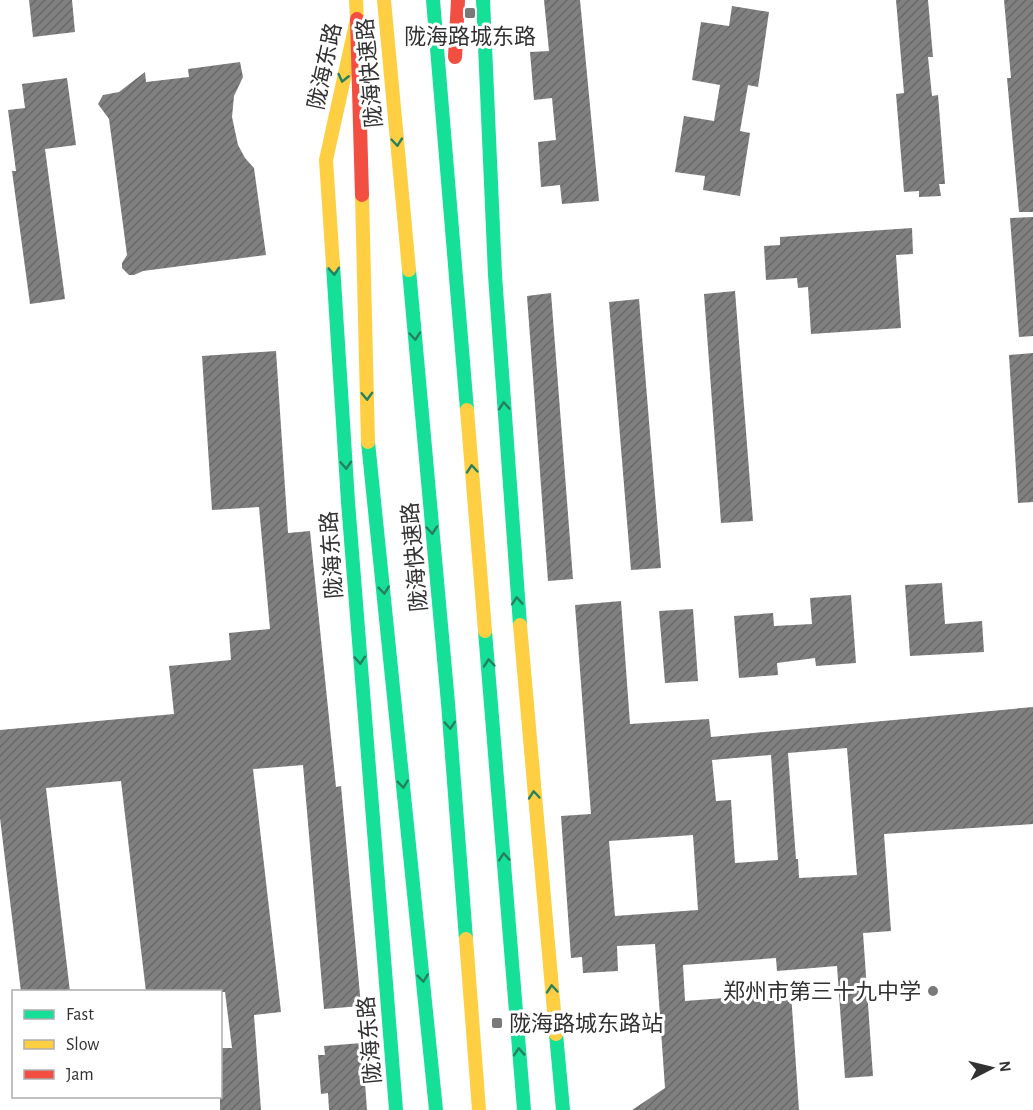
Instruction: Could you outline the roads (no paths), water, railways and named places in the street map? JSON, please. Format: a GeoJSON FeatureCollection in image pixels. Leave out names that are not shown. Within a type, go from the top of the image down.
{"type":"FeatureCollection","features":[{"type":"Feature","properties":{"kind":"main road","name":"陇海东路"},"geometry":{"type":"LineString","coordinates":[[356,0],[357,19],[326,160],[348,502],[396,1110]]}},
{"type":"Feature","properties":{"kind":"main road","name":"陇海快速路"},"geometry":{"type":"LineString","coordinates":[[384,0],[448,703],[479,1110]]}},
{"type":"Feature","properties":{"kind":"main road"},"geometry":{"type":"LineString","coordinates":[[433,0],[524,1110]]}},
{"type":"Feature","properties":{"kind":"main road"},"geometry":{"type":"LineString","coordinates":[[448,191],[458,0]]}},
{"type":"Feature","properties":{"kind":"main road"},"geometry":{"type":"LineString","coordinates":[[483,0],[495,275],[517,590],[563,1110]]}},
{"type":"Feature","properties":{"kind":"main road"},"geometry":{"type":"LineString","coordinates":[[357,19],[368,437],[436,1110]]}},
{"type":"Feature","properties":{"kind":"place","name":"陇海路城东路"},"geometry":{"type":"Point","coordinates":[470,13]}},
{"type":"Feature","properties":{"kind":"place","name":"郑州市第三十九中学"},"geometry":{"type":"Point","coordinates":[933,991]}},
{"type":"Feature","properties":{"kind":"place","name":"陇海路城东路站"},"geometry":{"type":"Point","coordinates":[497,1023]}}]}
